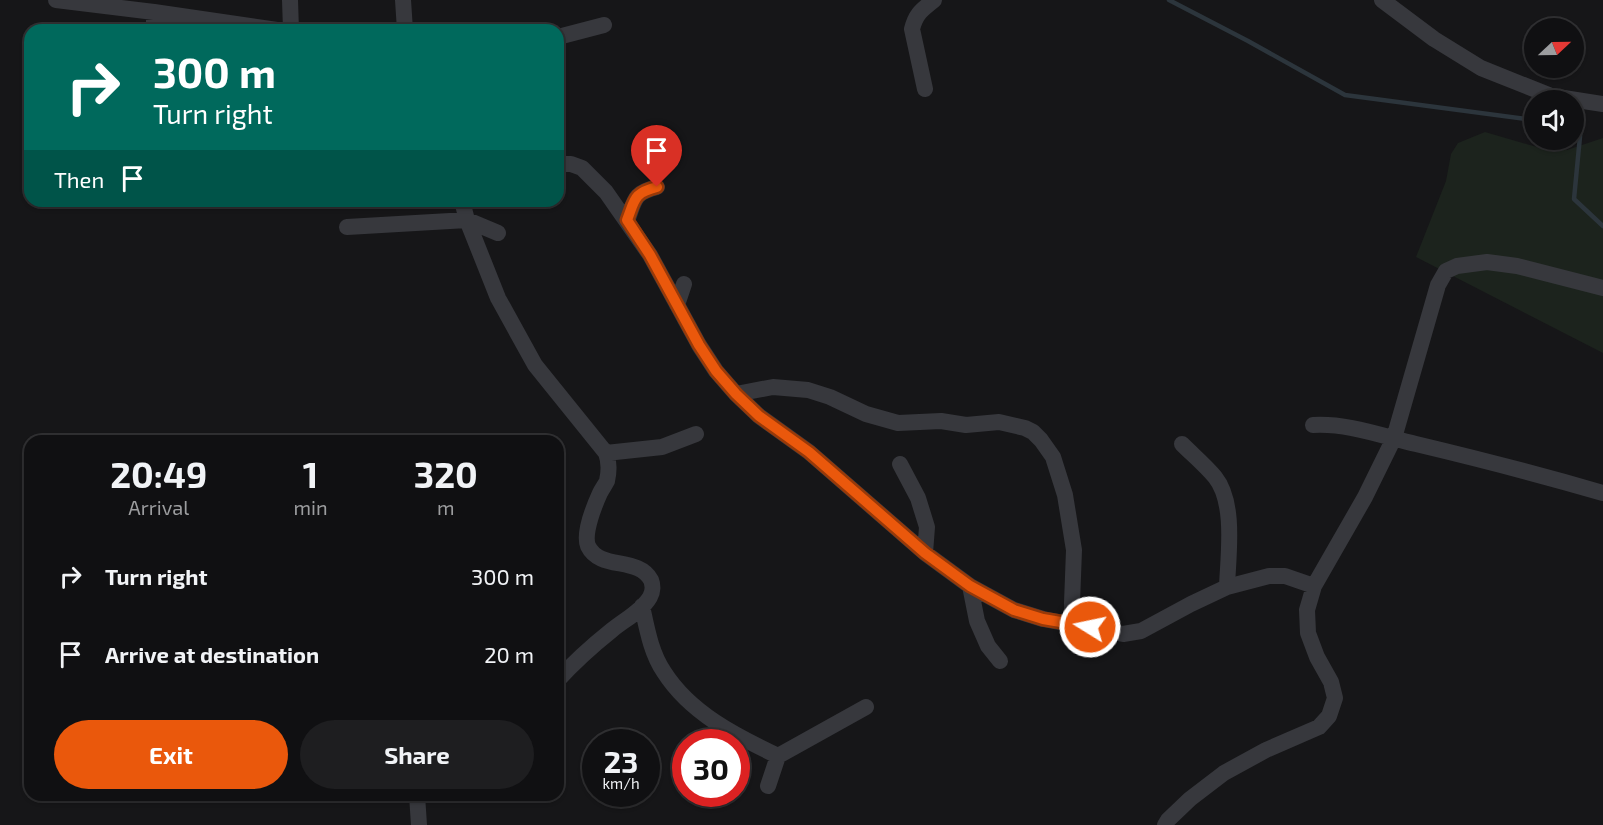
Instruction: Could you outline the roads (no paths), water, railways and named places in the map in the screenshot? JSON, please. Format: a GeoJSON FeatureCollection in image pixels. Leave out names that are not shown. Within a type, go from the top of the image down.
{"type":"FeatureCollection","features":[{"type":"Feature","properties":{"kind":"street"},"geometry":{"type":"LineString","coordinates":[[56,0],[237,24]]}},
{"type":"Feature","properties":{"kind":"street"},"geometry":{"type":"LineString","coordinates":[[290,0],[291,24]]}},
{"type":"Feature","properties":{"kind":"street"},"geometry":{"type":"LineString","coordinates":[[403,0],[405,24]]}},
{"type":"Feature","properties":{"kind":"street"},"geometry":{"type":"LineString","coordinates":[[925,89],[912,29],[921,10],[934,0]]}},
{"type":"Feature","properties":{"kind":"street"},"geometry":{"type":"LineString","coordinates":[[1382,0],[1434,39],[1481,68],[1551,96],[1603,104]]}},
{"type":"Feature","properties":{"kind":"street"},"geometry":{"type":"LineString","coordinates":[[154,12],[154,24]]}},
{"type":"Feature","properties":{"kind":"street"},"geometry":{"type":"LineString","coordinates":[[564,35],[604,25]]}},
{"type":"Feature","properties":{"kind":"street"},"geometry":{"type":"LineString","coordinates":[[564,164],[582,168],[606,192],[627,220],[650,255],[699,345],[716,371],[736,394],[759,416],[809,452],[925,553],[970,586],[1014,610],[1043,619],[1123,634],[1141,631],[1227,587],[1269,576],[1285,576],[1314,586]]}},
{"type":"Feature","properties":{"kind":"street"},"geometry":{"type":"LineString","coordinates":[[627,220],[636,197],[643,191],[657,187]]}},
{"type":"Feature","properties":{"kind":"street"},"geometry":{"type":"LineString","coordinates":[[464,207],[498,298],[535,365],[606,453],[607,481],[591,516],[587,535],[588,546],[608,561],[640,568],[646,573],[653,586],[650,596],[642,606],[578,658],[564,673]]}},
{"type":"Feature","properties":{"kind":"street"},"geometry":{"type":"LineString","coordinates":[[347,227],[467,220],[498,233]]}},
{"type":"Feature","properties":{"kind":"street"},"geometry":{"type":"LineString","coordinates":[[1165,825],[1190,799],[1224,773],[1266,750],[1319,727],[1329,716],[1335,698],[1331,682],[1317,657],[1308,633],[1307,610],[1314,586],[1365,497],[1394,438],[1438,285],[1446,271],[1457,266],[1487,262],[1516,266],[1603,288]]}},
{"type":"Feature","properties":{"kind":"street"},"geometry":{"type":"LineString","coordinates":[[677,305],[684,284]]}},
{"type":"Feature","properties":{"kind":"street"},"geometry":{"type":"LineString","coordinates":[[736,394],[773,387],[808,390],[830,397],[866,414],[898,423],[941,421],[966,425],[999,422],[1033,432],[1053,457],[1065,495],[1074,550],[1073,624]]}},
{"type":"Feature","properties":{"kind":"street"},"geometry":{"type":"LineString","coordinates":[[1313,426],[1327,425],[1358,429],[1525,470],[1603,493]]}},
{"type":"Feature","properties":{"kind":"street"},"geometry":{"type":"LineString","coordinates":[[606,453],[662,447],[696,434]]}},
{"type":"Feature","properties":{"kind":"street"},"geometry":{"type":"LineString","coordinates":[[1182,444],[1216,478],[1224,495],[1228,515],[1227,587]]}},
{"type":"Feature","properties":{"kind":"street"},"geometry":{"type":"LineString","coordinates":[[900,464],[918,498],[927,527],[925,553]]}},
{"type":"Feature","properties":{"kind":"street"},"geometry":{"type":"LineString","coordinates":[[970,586],[977,621],[988,646],[1000,661]]}},
{"type":"Feature","properties":{"kind":"street"},"geometry":{"type":"LineString","coordinates":[[642,606],[649,639],[663,671],[676,688],[699,711],[736,736],[778,756]]}},
{"type":"Feature","properties":{"kind":"street"},"geometry":{"type":"LineString","coordinates":[[768,786],[778,756],[866,707]]}},
{"type":"Feature","properties":{"kind":"street"},"geometry":{"type":"LineString","coordinates":[[417,801],[419,825]]}},
{"type":"Feature","properties":{"kind":"waterway"},"geometry":{"type":"LineString","coordinates":[[1169,0],[1345,95],[1524,119]]}},
{"type":"Feature","properties":{"kind":"waterway"},"geometry":{"type":"LineString","coordinates":[[1579,150],[1574,199],[1603,226]]}}]}
